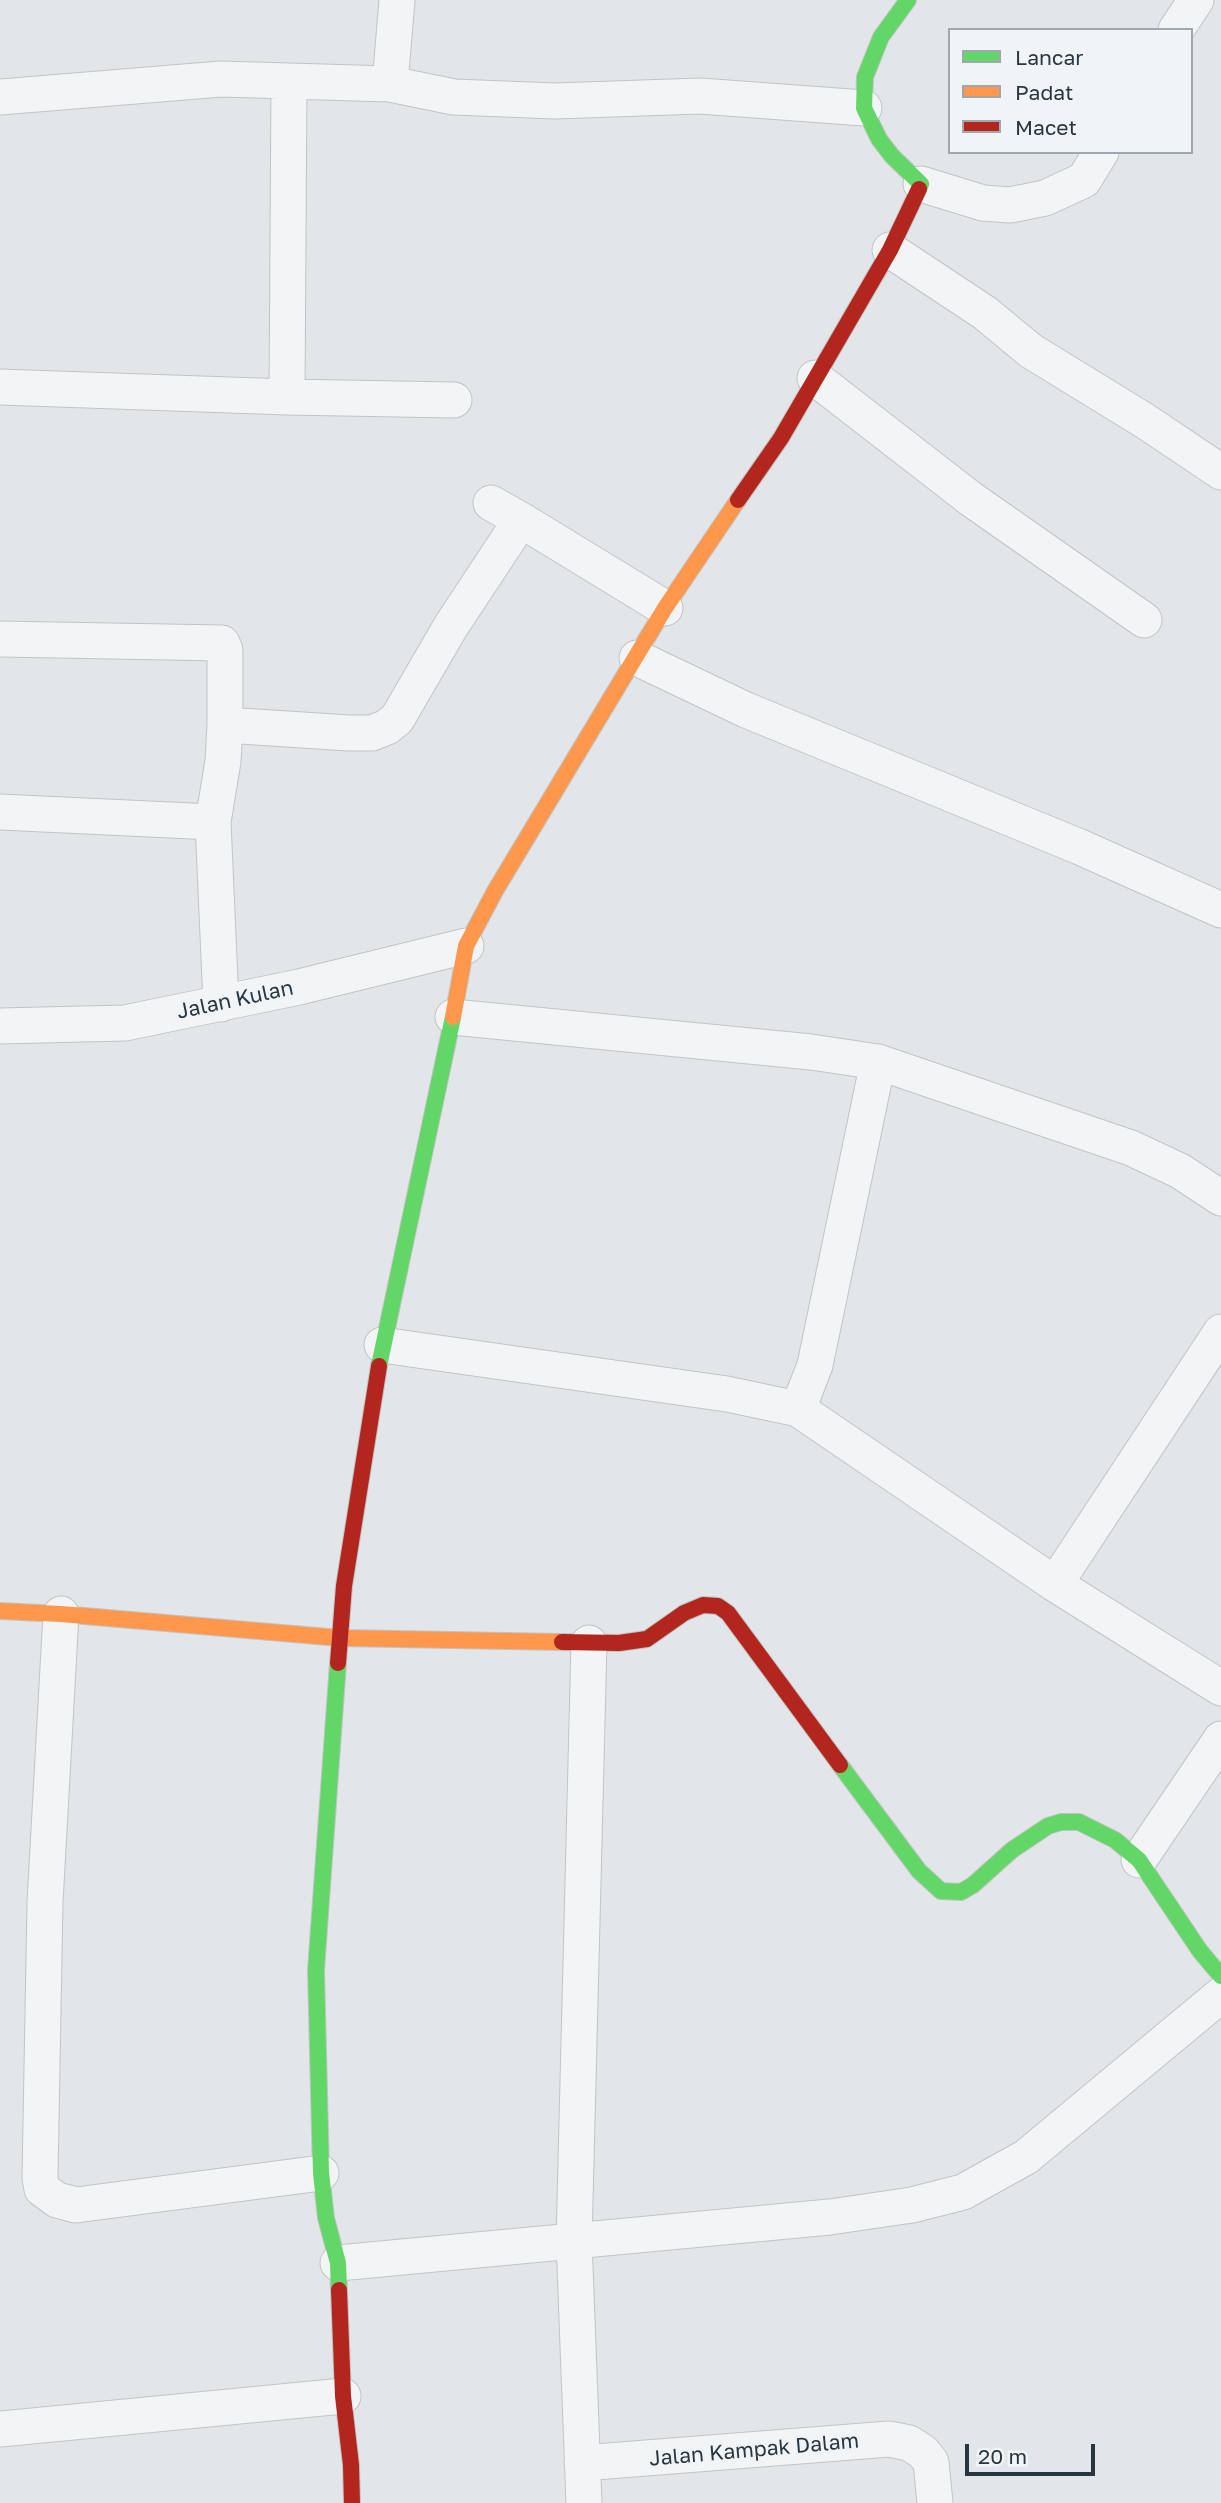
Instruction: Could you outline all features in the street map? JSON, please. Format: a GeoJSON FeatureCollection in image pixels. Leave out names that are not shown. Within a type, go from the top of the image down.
{"type":"FeatureCollection","features":[{"type":"Feature","properties":{"kind":"street"},"geometry":{"type":"LineString","coordinates":[[390,84],[397,0]]}},
{"type":"Feature","properties":{"kind":"street"},"geometry":{"type":"LineString","coordinates":[[908,0],[881,37],[865,77],[864,108],[878,139],[921,184],[983,203],[1010,205],[1045,198],[1084,180],[1100,154]]}},
{"type":"Feature","properties":{"kind":"street"},"geometry":{"type":"LineString","coordinates":[[1177,28],[1196,0]]}},
{"type":"Feature","properties":{"kind":"street"},"geometry":{"type":"LineString","coordinates":[[0,97],[221,79],[390,84],[454,97],[555,101],[701,96],[864,108]]}},
{"type":"Feature","properties":{"kind":"street"},"geometry":{"type":"LineString","coordinates":[[287,397],[289,81]]}},
{"type":"Feature","properties":{"kind":"street"},"geometry":{"type":"LineString","coordinates":[[352,2503],[351,2465],[343,2396],[338,2263],[326,2218],[321,2173],[316,1970],[340,1637],[344,1586],[382,1345],[467,946],[495,891],[665,608],[781,438],[890,250],[921,184]]}},
{"type":"Feature","properties":{"kind":"street"},"geometry":{"type":"LineString","coordinates":[[890,250],[985,313],[1031,351],[1145,421],[1221,472]]}},
{"type":"Feature","properties":{"kind":"street"},"geometry":{"type":"LineString","coordinates":[[816,378],[971,499],[1144,620]]}},
{"type":"Feature","properties":{"kind":"street"},"geometry":{"type":"LineString","coordinates":[[0,387],[454,400]]}},
{"type":"Feature","properties":{"kind":"street"},"geometry":{"type":"LineString","coordinates":[[491,503],[665,608]]}},
{"type":"Feature","properties":{"kind":"street"},"geometry":{"type":"LineString","coordinates":[[225,724],[349,733],[372,733],[387,727],[397,719],[451,626],[520,520]]}},
{"type":"Feature","properties":{"kind":"street"},"geometry":{"type":"LineString","coordinates":[[0,639],[222,643],[225,650],[225,724],[223,761],[213,822],[221,1004]]}},
{"type":"Feature","properties":{"kind":"street"},"geometry":{"type":"LineString","coordinates":[[637,658],[746,710],[1080,847],[1221,910]]}},
{"type":"Feature","properties":{"kind":"street"},"geometry":{"type":"LineString","coordinates":[[0,812],[213,822]]}},
{"type":"Feature","properties":{"kind":"street","name":"Jalan Kulan"},"geometry":{"type":"LineString","coordinates":[[0,1026],[125,1023],[221,1004],[467,946]]}},
{"type":"Feature","properties":{"kind":"street"},"geometry":{"type":"LineString","coordinates":[[453,1017],[811,1052],[878,1062],[1131,1148],[1180,1171],[1221,1198]]}},
{"type":"Feature","properties":{"kind":"street"},"geometry":{"type":"LineString","coordinates":[[798,1409],[815,1364],[878,1062]]}},
{"type":"Feature","properties":{"kind":"street"},"geometry":{"type":"LineString","coordinates":[[1055,1584],[1221,1332]]}},
{"type":"Feature","properties":{"kind":"street"},"geometry":{"type":"LineString","coordinates":[[382,1345],[727,1394],[798,1409],[1055,1584],[1221,1688]]}},
{"type":"Feature","properties":{"kind":"street"},"geometry":{"type":"LineString","coordinates":[[0,1611],[340,1637],[633,1643],[647,1639],[684,1613],[703,1605],[718,1606],[728,1613],[919,1871],[941,1891],[961,1892],[973,1885],[1012,1850],[1048,1826],[1061,1822],[1079,1822],[1115,1840],[1139,1860],[1221,1976]]}},
{"type":"Feature","properties":{"kind":"street"},"geometry":{"type":"LineString","coordinates":[[61,1614],[45,1902],[40,2178],[42,2189],[57,2200],[76,2205],[321,2173]]}},
{"type":"Feature","properties":{"kind":"street"},"geometry":{"type":"LineString","coordinates":[[584,2503],[574,2241],[589,1643]]}},
{"type":"Feature","properties":{"kind":"street"},"geometry":{"type":"LineString","coordinates":[[1139,1860],[1221,1739]]}},
{"type":"Feature","properties":{"kind":"street"},"geometry":{"type":"LineString","coordinates":[[338,2263],[830,2217],[912,2205],[963,2192],[1026,2157],[1221,1995]]}},
{"type":"Feature","properties":{"kind":"street"},"geometry":{"type":"LineString","coordinates":[[0,2429],[343,2396]]}},
{"type":"Feature","properties":{"kind":"street","name":"Jalan Kampak Dalam"},"geometry":{"type":"LineString","coordinates":[[582,2463],[889,2439],[909,2443],[923,2452],[930,2462],[935,2503]]}},
{"type":"Feature","properties":{"kind":"traffic: fast"},"geometry":{"type":"LineString","coordinates":[[908,0],[881,37],[865,77],[864,108],[879,139],[921,184],[919,189]]}},
{"type":"Feature","properties":{"kind":"traffic: fast"},"geometry":{"type":"LineString","coordinates":[[379,1366],[453,1017]]}},
{"type":"Feature","properties":{"kind":"traffic: fast"},"geometry":{"type":"LineString","coordinates":[[338,1663],[316,1970],[321,2173],[326,2218],[338,2263],[339,2290]]}},
{"type":"Feature","properties":{"kind":"traffic: fast"},"geometry":{"type":"LineString","coordinates":[[840,1765],[919,1871],[941,1891],[961,1892],[973,1885],[1012,1850],[1048,1826],[1061,1822],[1079,1822],[1115,1840],[1139,1860],[1200,1951],[1221,1976]]}},
{"type":"Feature","properties":{"kind":"traffic: slow"},"geometry":{"type":"LineString","coordinates":[[453,1017],[466,946],[495,891],[665,608],[738,500]]}},
{"type":"Feature","properties":{"kind":"traffic: slow"},"geometry":{"type":"LineString","coordinates":[[0,1611],[340,1638],[562,1642]]}},
{"type":"Feature","properties":{"kind":"traffic: jam"},"geometry":{"type":"LineString","coordinates":[[738,500],[781,438],[890,250],[919,189]]}},
{"type":"Feature","properties":{"kind":"traffic: jam"},"geometry":{"type":"LineString","coordinates":[[338,1663],[344,1586],[379,1366]]}},
{"type":"Feature","properties":{"kind":"traffic: jam"},"geometry":{"type":"LineString","coordinates":[[562,1642],[619,1643],[647,1639],[684,1613],[703,1605],[718,1606],[728,1613],[840,1765]]}},
{"type":"Feature","properties":{"kind":"traffic: jam"},"geometry":{"type":"LineString","coordinates":[[339,2290],[343,2396],[351,2465],[352,2503]]}}]}
